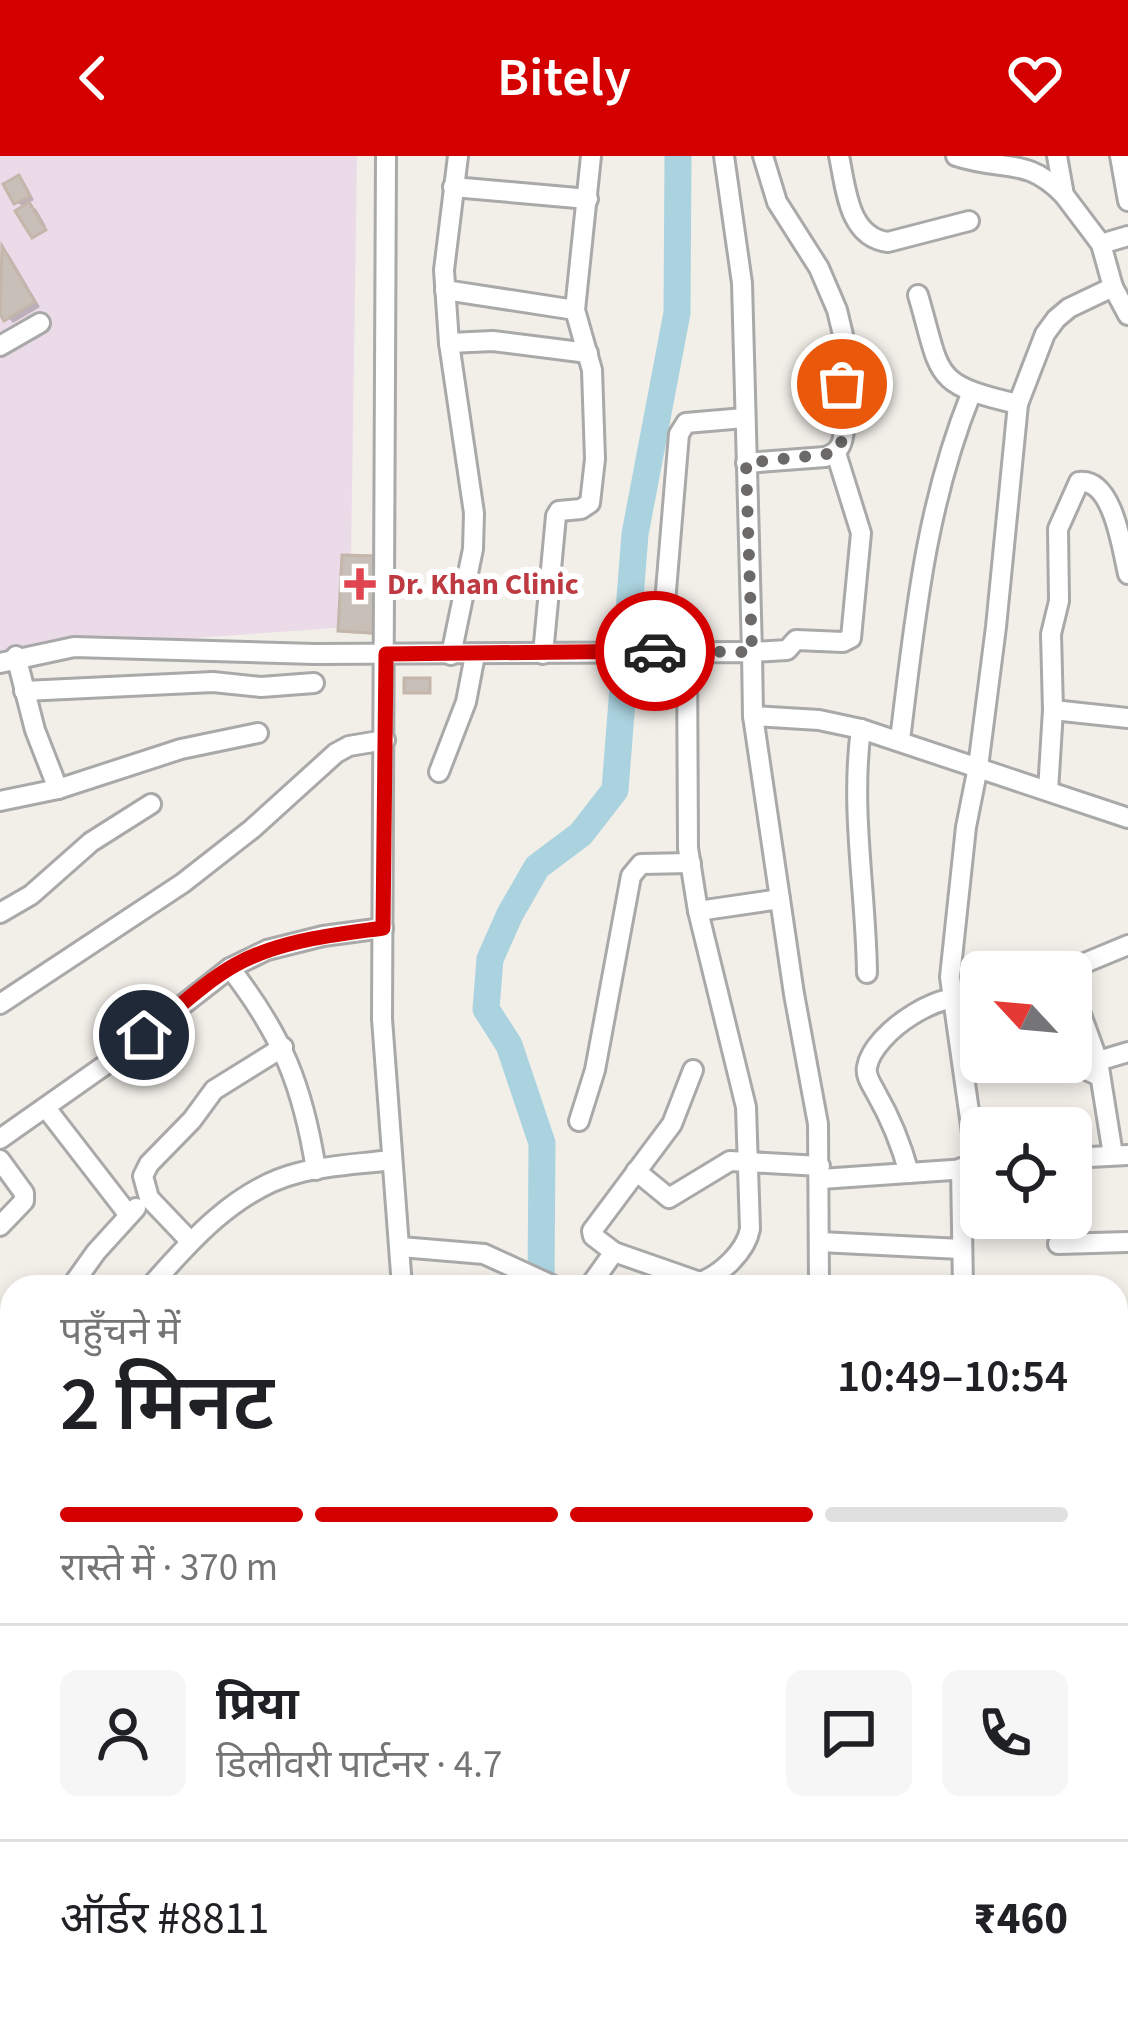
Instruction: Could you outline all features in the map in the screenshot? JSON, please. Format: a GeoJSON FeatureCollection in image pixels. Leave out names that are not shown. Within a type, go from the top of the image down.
{"type":"FeatureCollection","features":[{"type":"Feature","properties":{"kind":"street"},"geometry":{"type":"LineString","coordinates":[[386,156],[382,1019],[402,1275]]}},
{"type":"Feature","properties":{"kind":"street"},"geometry":{"type":"LineString","coordinates":[[451,655],[473,549],[474,513],[445,290],[458,156]]}},
{"type":"Feature","properties":{"kind":"street"},"geometry":{"type":"LineString","coordinates":[[543,654],[556,516],[559,511],[586,507],[591,494],[592,370],[574,310],[591,156]]}},
{"type":"Feature","properties":{"kind":"street"},"geometry":{"type":"LineString","coordinates":[[741,156],[724,157],[742,284],[753,716],[818,1124],[819,1275]]}},
{"type":"Feature","properties":{"kind":"street"},"geometry":{"type":"LineString","coordinates":[[746,463],[836,453],[844,429],[840,322],[819,268],[777,202],[763,156]]}},
{"type":"Feature","properties":{"kind":"street"},"geometry":{"type":"LineString","coordinates":[[838,156],[857,225],[876,241],[888,242],[969,220]]}},
{"type":"Feature","properties":{"kind":"street"},"geometry":{"type":"LineString","coordinates":[[956,156],[1040,169],[1102,244],[1113,287],[1128,315]]}},
{"type":"Feature","properties":{"kind":"street"},"geometry":{"type":"LineString","coordinates":[[1057,156],[1064,195]]}},
{"type":"Feature","properties":{"kind":"street"},"geometry":{"type":"LineString","coordinates":[[1120,156],[1128,201]]}},
{"type":"Feature","properties":{"kind":"street"},"geometry":{"type":"LineString","coordinates":[[453,187],[588,200]]}},
{"type":"Feature","properties":{"kind":"street"},"geometry":{"type":"LineString","coordinates":[[1102,244],[1128,236]]}},
{"type":"Feature","properties":{"kind":"street"},"geometry":{"type":"LineString","coordinates":[[965,1107],[950,997],[958,892],[978,767],[1018,404],[1045,334],[1069,308],[1113,287]]}},
{"type":"Feature","properties":{"kind":"street"},"geometry":{"type":"LineString","coordinates":[[445,290],[574,310]]}},
{"type":"Feature","properties":{"kind":"street"},"geometry":{"type":"LineString","coordinates":[[918,295],[945,377],[971,394],[1018,404]]}},
{"type":"Feature","properties":{"kind":"street"},"geometry":{"type":"LineString","coordinates":[[0,346],[40,323]]}},
{"type":"Feature","properties":{"kind":"street"},"geometry":{"type":"LineString","coordinates":[[449,343],[494,340],[588,353]]}},
{"type":"Feature","properties":{"kind":"street"},"geometry":{"type":"LineString","coordinates":[[900,740],[934,505],[946,457],[971,394]]}},
{"type":"Feature","properties":{"kind":"street"},"geometry":{"type":"LineString","coordinates":[[654,651],[679,434],[686,424],[745,418]]}},
{"type":"Feature","properties":{"kind":"street"},"geometry":{"type":"LineString","coordinates":[[58,789],[8,660],[74,646],[475,655],[752,652],[787,650],[796,640],[843,642],[851,638],[861,533],[836,453]]}},
{"type":"Feature","properties":{"kind":"street"},"geometry":{"type":"LineString","coordinates":[[1048,791],[1053,710],[1050,648],[1059,601],[1058,530],[1079,482],[1098,485],[1123,531],[1128,574]]}},
{"type":"Feature","properties":{"kind":"street"},"geometry":{"type":"LineString","coordinates":[[687,651],[691,863],[698,911],[746,1107],[749,1238],[714,1275]]}},
{"type":"Feature","properties":{"kind":"street"},"geometry":{"type":"LineString","coordinates":[[439,772],[466,702],[475,655]]}},
{"type":"Feature","properties":{"kind":"street"},"geometry":{"type":"LineString","coordinates":[[24,692],[314,682]]}},
{"type":"Feature","properties":{"kind":"street"},"geometry":{"type":"LineString","coordinates":[[1053,710],[1128,718]]}},
{"type":"Feature","properties":{"kind":"street"},"geometry":{"type":"LineString","coordinates":[[753,716],[819,720],[861,729],[1128,818]]}},
{"type":"Feature","properties":{"kind":"street"},"geometry":{"type":"LineString","coordinates":[[861,729],[855,790],[867,974]]}},
{"type":"Feature","properties":{"kind":"street"},"geometry":{"type":"LineString","coordinates":[[0,801],[58,789],[181,749],[258,733]]}},
{"type":"Feature","properties":{"kind":"street"},"geometry":{"type":"LineString","coordinates":[[0,1004],[183,883],[336,753],[385,740]]}},
{"type":"Feature","properties":{"kind":"street"},"geometry":{"type":"LineString","coordinates":[[0,913],[32,895],[91,842],[151,804]]}},
{"type":"Feature","properties":{"kind":"street"},"geometry":{"type":"LineString","coordinates":[[579,1121],[595,1070],[631,876],[640,864],[691,863]]}},
{"type":"Feature","properties":{"kind":"street"},"geometry":{"type":"LineString","coordinates":[[698,911],[780,899]]}},
{"type":"Feature","properties":{"kind":"street"},"geometry":{"type":"LineString","coordinates":[[0,1139],[230,968],[267,950],[383,928]]}},
{"type":"Feature","properties":{"kind":"street"},"geometry":{"type":"LineString","coordinates":[[1092,960],[1128,945]]}},
{"type":"Feature","properties":{"kind":"street"},"geometry":{"type":"LineString","coordinates":[[230,968],[283,1047],[306,1109],[316,1170]]}},
{"type":"Feature","properties":{"kind":"street"},"geometry":{"type":"LineString","coordinates":[[909,1173],[895,1128],[866,1070],[892,1033],[931,1002],[960,996]]}},
{"type":"Feature","properties":{"kind":"street"},"geometry":{"type":"LineString","coordinates":[[190,1240],[149,1198],[143,1176],[148,1164],[206,1099],[283,1047]]}},
{"type":"Feature","properties":{"kind":"street"},"geometry":{"type":"LineString","coordinates":[[1092,1048],[1120,1155]]}},
{"type":"Feature","properties":{"kind":"street"},"geometry":{"type":"LineString","coordinates":[[1092,1067],[1099,1069],[1128,1052]]}},
{"type":"Feature","properties":{"kind":"street"},"geometry":{"type":"LineString","coordinates":[[674,1275],[614,1252],[592,1231],[673,1124],[693,1070]]}},
{"type":"Feature","properties":{"kind":"street"},"geometry":{"type":"LineString","coordinates":[[46,1108],[128,1214]]}},
{"type":"Feature","properties":{"kind":"street"},"geometry":{"type":"LineString","coordinates":[[0,1160],[24,1193],[24,1201],[0,1226]]}},
{"type":"Feature","properties":{"kind":"street"},"geometry":{"type":"LineString","coordinates":[[160,1275],[190,1240],[257,1192],[292,1174],[392,1160]]}},
{"type":"Feature","properties":{"kind":"street"},"geometry":{"type":"LineString","coordinates":[[636,1171],[669,1198],[719,1165],[746,1162],[820,1173],[960,1169]]}},
{"type":"Feature","properties":{"kind":"street"},"geometry":{"type":"LineString","coordinates":[[80,1275],[128,1214],[149,1198]]}},
{"type":"Feature","properties":{"kind":"street"},"geometry":{"type":"LineString","coordinates":[[962,1239],[962,1275]]}},
{"type":"Feature","properties":{"kind":"street"},"geometry":{"type":"LineString","coordinates":[[820,1242],[961,1249]]}},
{"type":"Feature","properties":{"kind":"street"},"geometry":{"type":"LineString","coordinates":[[1058,1244],[1128,1242]]}},
{"type":"Feature","properties":{"kind":"street"},"geometry":{"type":"LineString","coordinates":[[401,1247],[468,1252],[503,1260],[532,1275]]}},
{"type":"Feature","properties":{"kind":"street"},"geometry":{"type":"LineString","coordinates":[[598,1275],[614,1252]]}},
{"type":"Feature","properties":{"kind":"shaded area"},"geometry":{"type":"Polygon","coordinates":[[[0,156],[357,156],[350,627],[0,652],[0,156]]]}},
{"type":"Feature","properties":{"kind":"building"},"geometry":{"type":"Polygon","coordinates":[[[19,175],[30,196],[14,204],[3,184],[19,175]]]}},
{"type":"Feature","properties":{"kind":"building"},"geometry":{"type":"Polygon","coordinates":[[[29,202],[46,230],[32,238],[15,211],[29,202]]]}},
{"type":"Feature","properties":{"kind":"building"},"geometry":{"type":"Polygon","coordinates":[[[2,246],[35,302],[4,321],[0,314],[2,246]]]}},
{"type":"Feature","properties":{"kind":"building"},"geometry":{"type":"Polygon","coordinates":[[[342,555],[377,556],[373,633],[338,631],[342,555]]]}},
{"type":"Feature","properties":{"kind":"building"},"geometry":{"type":"Polygon","coordinates":[[[404,678],[430,678],[430,693],[404,693],[404,678]]]}},
{"type":"Feature","properties":{"kind":"waterway"},"geometry":{"type":"LineString","coordinates":[[541,1275],[542,1143],[509,1045],[486,1009],[490,959],[537,867],[581,834],[615,790],[635,534],[677,313],[678,156]]}},
{"type":"Feature","properties":{"kind":"way so far"},"geometry":{"type":"LineString","coordinates":[[655,651],[752,652],[746,463],[836,453],[843,443],[842,384]]}},
{"type":"Feature","properties":{"kind":"place","name":"Dr. Khan Clinic"},"geometry":{"type":"Point","coordinates":[360,584]}},
{"type":"Feature","properties":{"kind":"route"},"geometry":{"type":"LineString","coordinates":[[144,1035],[230,968],[267,950],[383,928],[386,654],[655,651]]}}]}
